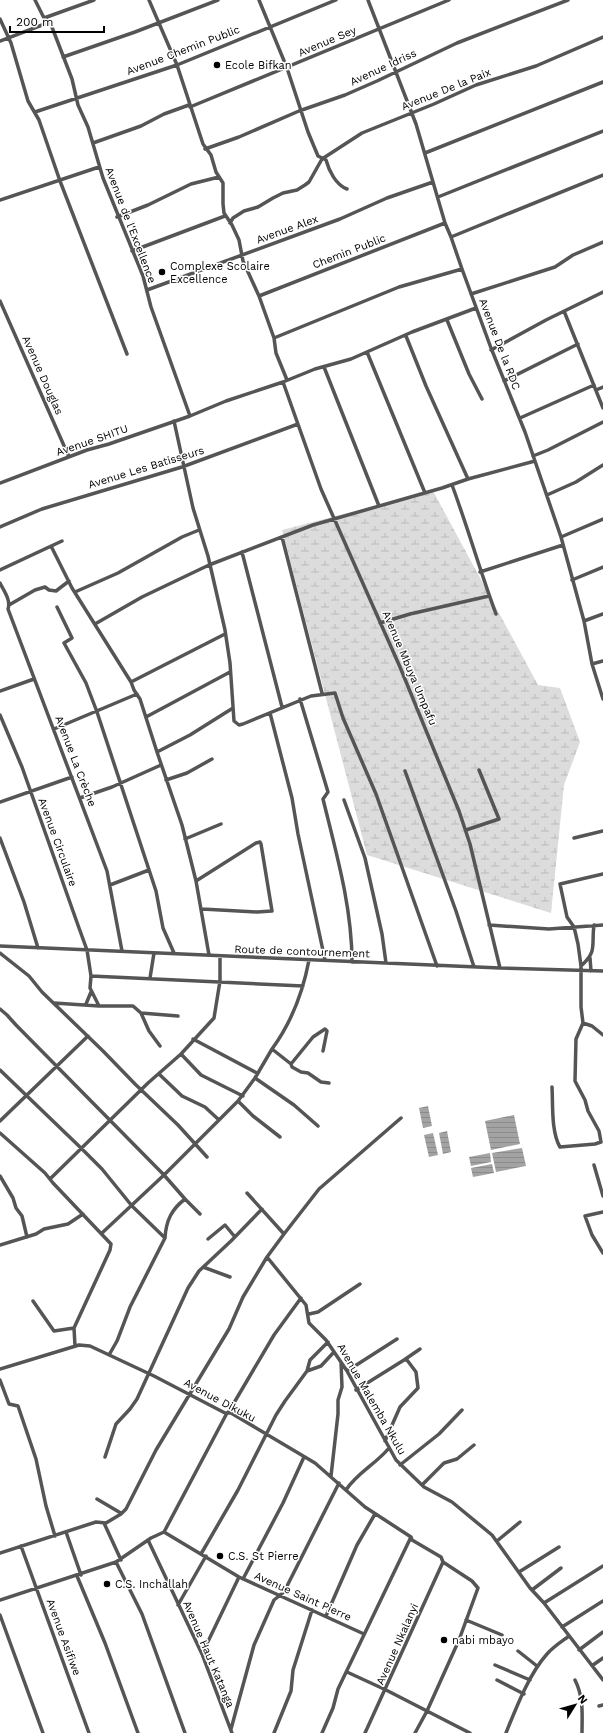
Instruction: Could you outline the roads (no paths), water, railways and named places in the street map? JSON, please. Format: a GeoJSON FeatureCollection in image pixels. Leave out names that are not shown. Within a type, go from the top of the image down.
{"type":"FeatureCollection","features":[{"type":"Feature","properties":{"kind":"street"},"geometry":{"type":"LineString","coordinates":[[35,0],[44,18],[50,22]]}},
{"type":"Feature","properties":{"kind":"street"},"geometry":{"type":"LineString","coordinates":[[44,18],[94,0]]}},
{"type":"Feature","properties":{"kind":"street"},"geometry":{"type":"LineString","coordinates":[[149,0],[176,65],[205,149],[211,155],[224,186],[222,204],[225,216],[230,222],[239,240],[243,261],[259,296],[274,338],[276,353],[287,380]]}},
{"type":"Feature","properties":{"kind":"street"},"geometry":{"type":"LineString","coordinates":[[63,57],[158,24],[218,0]]}},
{"type":"Feature","properties":{"kind":"street"},"geometry":{"type":"LineString","coordinates":[[260,0],[287,68],[304,122],[318,156],[326,160],[330,172],[342,188],[347,190]]}},
{"type":"Feature","properties":{"kind":"street","name":"Avenue Chemin Public"},"geometry":{"type":"LineString","coordinates":[[35,112],[61,103],[77,100],[117,84],[176,65],[336,0]]}},
{"type":"Feature","properties":{"kind":"street","name":"Avenue De la RDC"},"geometry":{"type":"LineString","coordinates":[[368,0],[425,152],[432,182],[445,223],[451,236],[491,350],[520,418],[547,495],[561,537],[584,621],[592,664],[603,699]]}},
{"type":"Feature","properties":{"kind":"street","name":"Avenue Sey"},"geometry":{"type":"LineString","coordinates":[[93,143],[141,126],[164,114],[189,106],[287,68],[450,0]]}},
{"type":"Feature","properties":{"kind":"street","name":"Avenue Idriss"},"geometry":{"type":"LineString","coordinates":[[205,149],[244,135],[301,110],[345,95],[457,43],[568,0]]}},
{"type":"Feature","properties":{"kind":"street"},"geometry":{"type":"LineString","coordinates":[[0,19],[9,38],[28,101],[35,112],[127,354]]}},
{"type":"Feature","properties":{"kind":"street"},"geometry":{"type":"LineString","coordinates":[[0,41],[50,22]]}},
{"type":"Feature","properties":{"kind":"street","name":"Avenue de l'Excellence"},"geometry":{"type":"LineString","coordinates":[[50,22],[72,79],[77,100],[93,143],[99,167],[117,217],[143,276],[151,307],[190,416]]}},
{"type":"Feature","properties":{"kind":"street","name":"Avenue De la Paix"},"geometry":{"type":"LineString","coordinates":[[322,159],[362,133],[476,85],[536,66],[603,37]]}},
{"type":"Feature","properties":{"kind":"street"},"geometry":{"type":"LineString","coordinates":[[425,152],[603,82]]}},
{"type":"Feature","properties":{"kind":"street"},"geometry":{"type":"LineString","coordinates":[[438,197],[603,130]]}},
{"type":"Feature","properties":{"kind":"street"},"geometry":{"type":"LineString","coordinates":[[230,222],[233,218],[244,211],[258,208],[283,193],[294,192],[305,185],[309,182],[322,159]]}},
{"type":"Feature","properties":{"kind":"street"},"geometry":{"type":"LineString","coordinates":[[0,200],[99,167]]}},
{"type":"Feature","properties":{"kind":"street"},"geometry":{"type":"LineString","coordinates":[[451,236],[603,175]]}},
{"type":"Feature","properties":{"kind":"street"},"geometry":{"type":"LineString","coordinates":[[117,217],[148,205],[191,184],[219,177]]}},
{"type":"Feature","properties":{"kind":"street","name":"Avenue Alex"},"geometry":{"type":"LineString","coordinates":[[147,290],[340,219],[387,198],[432,182]]}},
{"type":"Feature","properties":{"kind":"street"},"geometry":{"type":"LineString","coordinates":[[132,251],[225,216]]}},
{"type":"Feature","properties":{"kind":"street","name":"Chemin Public"},"geometry":{"type":"LineString","coordinates":[[259,296],[445,223]]}},
{"type":"Feature","properties":{"kind":"street"},"geometry":{"type":"LineString","coordinates":[[472,294],[554,267],[573,255],[603,242]]}},
{"type":"Feature","properties":{"kind":"street"},"geometry":{"type":"LineString","coordinates":[[274,338],[399,287],[462,269]]}},
{"type":"Feature","properties":{"kind":"street"},"geometry":{"type":"LineString","coordinates":[[491,350],[603,292]]}},
{"type":"Feature","properties":{"kind":"street","name":"Avenue Douglas"},"geometry":{"type":"LineString","coordinates":[[0,301],[69,457]]}},
{"type":"Feature","properties":{"kind":"street","name":"Avenue SHITU"},"geometry":{"type":"LineString","coordinates":[[0,483],[69,457],[190,416],[324,367],[351,359],[476,308]]}},
{"type":"Feature","properties":{"kind":"street"},"geometry":{"type":"LineString","coordinates":[[564,311],[603,408]]}},
{"type":"Feature","properties":{"kind":"street"},"geometry":{"type":"LineString","coordinates":[[447,320],[469,374],[482,399]]}},
{"type":"Feature","properties":{"kind":"street"},"geometry":{"type":"LineString","coordinates":[[406,336],[426,386],[468,479]]}},
{"type":"Feature","properties":{"kind":"street"},"geometry":{"type":"LineString","coordinates":[[504,381],[578,344]]}},
{"type":"Feature","properties":{"kind":"street"},"geometry":{"type":"LineString","coordinates":[[367,352],[425,493]]}},
{"type":"Feature","properties":{"kind":"street"},"geometry":{"type":"LineString","coordinates":[[324,367],[379,506]]}},
{"type":"Feature","properties":{"kind":"street","name":"Avenue Mbuya Umpafu"},"geometry":{"type":"LineString","coordinates":[[283,382],[321,489],[422,720],[466,830],[500,968]]}},
{"type":"Feature","properties":{"kind":"street"},"geometry":{"type":"LineString","coordinates":[[520,418],[595,388],[603,387]]}},
{"type":"Feature","properties":{"kind":"street"},"geometry":{"type":"LineString","coordinates":[[174,421],[225,634],[234,721],[239,725],[300,699],[322,693],[335,692],[343,718],[374,788],[437,966]]}},
{"type":"Feature","properties":{"kind":"street"},"geometry":{"type":"LineString","coordinates":[[533,456],[603,422]]}},
{"type":"Feature","properties":{"kind":"street","name":"Avenue Les Batisseurs"},"geometry":{"type":"LineString","coordinates":[[0,528],[42,510],[184,466],[298,424]]}},
{"type":"Feature","properties":{"kind":"street"},"geometry":{"type":"LineString","coordinates":[[95,624],[142,597],[209,565],[313,525],[468,479],[535,461]]}},
{"type":"Feature","properties":{"kind":"street"},"geometry":{"type":"LineString","coordinates":[[547,495],[576,482],[603,465]]}},
{"type":"Feature","properties":{"kind":"street"},"geometry":{"type":"LineString","coordinates":[[452,485],[467,523],[480,572],[496,614]]}},
{"type":"Feature","properties":{"kind":"street"},"geometry":{"type":"LineString","coordinates":[[561,537],[603,519]]}},
{"type":"Feature","properties":{"kind":"street"},"geometry":{"type":"LineString","coordinates":[[75,592],[118,573],[182,537],[199,530]]}},
{"type":"Feature","properties":{"kind":"street"},"geometry":{"type":"LineString","coordinates":[[282,537],[322,693]]}},
{"type":"Feature","properties":{"kind":"street"},"geometry":{"type":"LineString","coordinates":[[0,570],[62,541]]}},
{"type":"Feature","properties":{"kind":"street"},"geometry":{"type":"LineString","coordinates":[[480,572],[563,545]]}},
{"type":"Feature","properties":{"kind":"street"},"geometry":{"type":"LineString","coordinates":[[51,546],[75,592],[140,699],[177,809],[196,881],[209,955]]}},
{"type":"Feature","properties":{"kind":"street"},"geometry":{"type":"LineString","coordinates":[[242,552],[282,707]]}},
{"type":"Feature","properties":{"kind":"street"},"geometry":{"type":"LineString","coordinates":[[572,580],[603,567]]}},
{"type":"Feature","properties":{"kind":"street"},"geometry":{"type":"LineString","coordinates":[[9,605],[45,586],[49,590],[56,590],[69,581]]}},
{"type":"Feature","properties":{"kind":"street","name":"Avenue La Crèche"},"geometry":{"type":"LineString","coordinates":[[0,583],[34,679],[107,871],[122,951]]}},
{"type":"Feature","properties":{"kind":"street"},"geometry":{"type":"LineString","coordinates":[[380,623],[410,614],[489,596]]}},
{"type":"Feature","properties":{"kind":"street"},"geometry":{"type":"LineString","coordinates":[[57,607],[72,638],[64,643],[86,683],[96,710],[156,891],[163,928],[174,954]]}},
{"type":"Feature","properties":{"kind":"street"},"geometry":{"type":"LineString","coordinates":[[584,621],[603,614]]}},
{"type":"Feature","properties":{"kind":"street"},"geometry":{"type":"LineString","coordinates":[[131,682],[225,634]]}},
{"type":"Feature","properties":{"kind":"street"},"geometry":{"type":"LineString","coordinates":[[592,664],[603,661]]}},
{"type":"Feature","properties":{"kind":"street"},"geometry":{"type":"LineString","coordinates":[[146,717],[230,672]]}},
{"type":"Feature","properties":{"kind":"street"},"geometry":{"type":"LineString","coordinates":[[0,691],[34,679]]}},
{"type":"Feature","properties":{"kind":"street"},"geometry":{"type":"LineString","coordinates":[[54,729],[136,694]]}},
{"type":"Feature","properties":{"kind":"street"},"geometry":{"type":"LineString","coordinates":[[300,699],[328,792],[323,799],[348,910],[352,942],[352,962]]}},
{"type":"Feature","properties":{"kind":"street"},"geometry":{"type":"LineString","coordinates":[[157,752],[190,735],[233,708]]}},
{"type":"Feature","properties":{"kind":"street"},"geometry":{"type":"LineString","coordinates":[[270,713],[292,798],[298,834],[325,960]]}},
{"type":"Feature","properties":{"kind":"street","name":"Avenue Circulaire"},"geometry":{"type":"LineString","coordinates":[[0,715],[22,767],[87,950],[91,976]]}},
{"type":"Feature","properties":{"kind":"street"},"geometry":{"type":"LineString","coordinates":[[166,780],[187,773],[212,759]]}},
{"type":"Feature","properties":{"kind":"street"},"geometry":{"type":"LineString","coordinates":[[80,798],[120,783],[161,765]]}},
{"type":"Feature","properties":{"kind":"street"},"geometry":{"type":"LineString","coordinates":[[466,830],[499,820],[479,770]]}},
{"type":"Feature","properties":{"kind":"street"},"geometry":{"type":"LineString","coordinates":[[405,772],[456,911],[474,967]]}},
{"type":"Feature","properties":{"kind":"street"},"geometry":{"type":"LineString","coordinates":[[0,802],[72,776]]}},
{"type":"Feature","properties":{"kind":"street"},"geometry":{"type":"LineString","coordinates":[[344,800],[356,829],[365,858],[382,934],[386,963]]}},
{"type":"Feature","properties":{"kind":"street"},"geometry":{"type":"LineString","coordinates":[[185,839],[221,824]]}},
{"type":"Feature","properties":{"kind":"street"},"geometry":{"type":"LineString","coordinates":[[574,838],[603,831]]}},
{"type":"Feature","properties":{"kind":"street"},"geometry":{"type":"LineString","coordinates":[[0,838],[24,902],[38,948]]}},
{"type":"Feature","properties":{"kind":"street"},"geometry":{"type":"LineString","coordinates":[[196,881],[256,843],[260,842],[272,911],[257,912],[202,909]]}},
{"type":"Feature","properties":{"kind":"street"},"geometry":{"type":"LineString","coordinates":[[110,885],[149,870]]}},
{"type":"Feature","properties":{"kind":"street"},"geometry":{"type":"LineString","coordinates":[[552,1087],[553,1119],[557,1143],[560,1147],[595,1144],[601,1142],[599,1131],[588,1111],[585,1100],[575,1081],[576,1039],[584,1022],[581,1006],[582,970],[574,927],[567,917],[560,884],[603,874]]}},
{"type":"Feature","properties":{"kind":"street"},"geometry":{"type":"LineString","coordinates":[[489,925],[549,928],[603,925]]}},
{"type":"Feature","properties":{"kind":"street"},"geometry":{"type":"LineString","coordinates":[[581,966],[590,958],[594,951],[592,941],[594,926]]}},
{"type":"Feature","properties":{"kind":"street","name":"Route de contournement"},"geometry":{"type":"LineString","coordinates":[[0,946],[437,966],[603,971]]}},
{"type":"Feature","properties":{"kind":"street"},"geometry":{"type":"LineString","coordinates":[[0,953],[29,976],[42,992],[178,1125],[207,1157]]}},
{"type":"Feature","properties":{"kind":"street"},"geometry":{"type":"LineString","coordinates":[[150,978],[154,953]]}},
{"type":"Feature","properties":{"kind":"street"},"geometry":{"type":"LineString","coordinates":[[50,1179],[109,1120],[181,1054],[216,1016],[220,981],[220,956]]}},
{"type":"Feature","properties":{"kind":"street"},"geometry":{"type":"LineString","coordinates":[[590,958],[591,971]]}},
{"type":"Feature","properties":{"kind":"street"},"geometry":{"type":"LineString","coordinates":[[102,1233],[196,1144],[243,1096],[283,1033],[303,986],[309,960]]}},
{"type":"Feature","properties":{"kind":"street"},"geometry":{"type":"LineString","coordinates":[[99,1006],[91,992],[91,976],[303,986]]}},
{"type":"Feature","properties":{"kind":"street"},"geometry":{"type":"LineString","coordinates":[[86,1004],[91,992]]}},
{"type":"Feature","properties":{"kind":"street"},"geometry":{"type":"LineString","coordinates":[[54,1003],[99,1006],[133,1006],[141,1013],[149,1031],[160,1046]]}},
{"type":"Feature","properties":{"kind":"street"},"geometry":{"type":"LineString","coordinates":[[0,1009],[7,1014],[200,1214]]}},
{"type":"Feature","properties":{"kind":"street"},"geometry":{"type":"LineString","coordinates":[[141,1013],[178,1016]]}},
{"type":"Feature","properties":{"kind":"street"},"geometry":{"type":"LineString","coordinates":[[584,1022],[592,1026],[603,1035]]}},
{"type":"Feature","properties":{"kind":"street"},"geometry":{"type":"LineString","coordinates":[[291,1064],[313,1037],[325,1029],[327,1031],[323,1051]]}},
{"type":"Feature","properties":{"kind":"street"},"geometry":{"type":"LineString","coordinates":[[0,1122],[88,1036]]}},
{"type":"Feature","properties":{"kind":"street"},"geometry":{"type":"LineString","coordinates":[[193,1040],[257,1073]]}},
{"type":"Feature","properties":{"kind":"street"},"geometry":{"type":"LineString","coordinates":[[272,1049],[291,1064],[292,1067],[308,1073],[321,1082],[329,1083]]}},
{"type":"Feature","properties":{"kind":"street"},"geometry":{"type":"LineString","coordinates":[[181,1054],[201,1075],[243,1096]]}},
{"type":"Feature","properties":{"kind":"street"},"geometry":{"type":"LineString","coordinates":[[0,1070],[81,1148],[106,1174],[132,1206],[165,1238]]}},
{"type":"Feature","properties":{"kind":"street"},"geometry":{"type":"LineString","coordinates":[[159,1074],[182,1096],[205,1107],[219,1120]]}},
{"type":"Feature","properties":{"kind":"street"},"geometry":{"type":"LineString","coordinates":[[255,1078],[294,1105],[318,1126]]}},
{"type":"Feature","properties":{"kind":"street"},"geometry":{"type":"LineString","coordinates":[[238,1101],[253,1116],[280,1137]]}},
{"type":"Feature","properties":{"kind":"street"},"geometry":{"type":"LineString","coordinates":[[0,1553],[96,1522],[104,1523],[121,1514],[132,1500],[153,1455],[229,1329],[243,1296],[267,1257],[320,1189],[401,1118]]}},
{"type":"Feature","properties":{"kind":"street"},"geometry":{"type":"LineString","coordinates":[[0,1132],[45,1173],[111,1243],[110,1250],[74,1328],[75,1346]]}},
{"type":"Feature","properties":{"kind":"street"},"geometry":{"type":"LineString","coordinates":[[594,1165],[603,1196]]}},
{"type":"Feature","properties":{"kind":"street"},"geometry":{"type":"LineString","coordinates":[[0,1176],[22,1216],[27,1237]]}},
{"type":"Feature","properties":{"kind":"street"},"geometry":{"type":"LineString","coordinates":[[247,1193],[284,1234]]}},
{"type":"Feature","properties":{"kind":"street"},"geometry":{"type":"LineString","coordinates":[[109,1356],[117,1342],[130,1307],[165,1238],[166,1226],[171,1212],[185,1198]]}},
{"type":"Feature","properties":{"kind":"street"},"geometry":{"type":"LineString","coordinates":[[105,1457],[118,1422],[134,1404],[188,1288],[203,1267],[262,1209]]}},
{"type":"Feature","properties":{"kind":"street"},"geometry":{"type":"LineString","coordinates":[[603,1212],[585,1216],[592,1235],[603,1253]]}},
{"type":"Feature","properties":{"kind":"street"},"geometry":{"type":"LineString","coordinates":[[0,1245],[27,1237],[44,1229],[68,1224],[83,1214]]}},
{"type":"Feature","properties":{"kind":"street"},"geometry":{"type":"LineString","coordinates":[[208,1239],[225,1225],[235,1237]]}},
{"type":"Feature","properties":{"kind":"street","name":"Avenue Malemba Nkulu"},"geometry":{"type":"LineString","coordinates":[[267,1257],[306,1305],[309,1314],[309,1323],[328,1342],[347,1371],[356,1390],[400,1465],[422,1485],[452,1502],[482,1525],[497,1541],[532,1590],[544,1603],[603,1680]]}},
{"type":"Feature","properties":{"kind":"street"},"geometry":{"type":"LineString","coordinates":[[203,1267],[230,1278]]}},
{"type":"Feature","properties":{"kind":"street"},"geometry":{"type":"LineString","coordinates":[[309,1314],[325,1308],[360,1284]]}},
{"type":"Feature","properties":{"kind":"street"},"geometry":{"type":"LineString","coordinates":[[0,1600],[79,1576],[121,1560],[148,1540],[164,1532],[228,1413],[274,1335],[301,1298]]}},
{"type":"Feature","properties":{"kind":"street"},"geometry":{"type":"LineString","coordinates":[[33,1301],[54,1331],[74,1328]]}},
{"type":"Feature","properties":{"kind":"street"},"geometry":{"type":"LineString","coordinates":[[347,1371],[397,1339]]}},
{"type":"Feature","properties":{"kind":"street"},"geometry":{"type":"LineString","coordinates":[[201,1554],[238,1490],[266,1434],[285,1401],[307,1371],[310,1360],[328,1342]]}},
{"type":"Feature","properties":{"kind":"street","name":"Avenue Dikuku"},"geometry":{"type":"LineString","coordinates":[[0,1369],[85,1344],[228,1413],[315,1463],[375,1514],[411,1537],[412,1540],[441,1557],[443,1562],[478,1586],[466,1620]]}},
{"type":"Feature","properties":{"kind":"street"},"geometry":{"type":"LineString","coordinates":[[356,1390],[420,1349]]}},
{"type":"Feature","properties":{"kind":"street"},"geometry":{"type":"LineString","coordinates":[[307,1371],[321,1366],[334,1352]]}},
{"type":"Feature","properties":{"kind":"street"},"geometry":{"type":"LineString","coordinates":[[385,1441],[400,1407],[417,1390],[419,1386],[416,1372],[407,1360],[404,1360]]}},
{"type":"Feature","properties":{"kind":"street"},"geometry":{"type":"LineString","coordinates":[[330,1476],[338,1414],[338,1400],[342,1387],[341,1362]]}},
{"type":"Feature","properties":{"kind":"street"},"geometry":{"type":"LineString","coordinates":[[0,1380],[9,1403],[18,1406],[36,1459],[46,1506],[55,1536]]}},
{"type":"Feature","properties":{"kind":"street"},"geometry":{"type":"LineString","coordinates":[[400,1465],[439,1434],[462,1410]]}},
{"type":"Feature","properties":{"kind":"street"},"geometry":{"type":"LineString","coordinates":[[422,1485],[444,1463],[457,1459],[474,1445]]}},
{"type":"Feature","properties":{"kind":"street"},"geometry":{"type":"LineString","coordinates":[[346,1490],[358,1475],[381,1458],[389,1448]]}},
{"type":"Feature","properties":{"kind":"street"},"geometry":{"type":"LineString","coordinates":[[243,1579],[283,1503],[304,1457]]}},
{"type":"Feature","properties":{"kind":"street"},"geometry":{"type":"LineString","coordinates":[[231,1731],[254,1645],[274,1600],[284,1592],[339,1483]]}},
{"type":"Feature","properties":{"kind":"street"},"geometry":{"type":"LineString","coordinates":[[97,1499],[121,1514]]}},
{"type":"Feature","properties":{"kind":"street"},"geometry":{"type":"LineString","coordinates":[[326,1616],[357,1545],[375,1514]]}},
{"type":"Feature","properties":{"kind":"street"},"geometry":{"type":"LineString","coordinates":[[497,1541],[520,1522]]}},
{"type":"Feature","properties":{"kind":"street"},"geometry":{"type":"LineString","coordinates":[[104,1523],[121,1560]]}},
{"type":"Feature","properties":{"kind":"street"},"geometry":{"type":"LineString","coordinates":[[66,1532],[79,1576],[138,1733]]}},
{"type":"Feature","properties":{"kind":"street","name":"Avenue Saint Pierre"},"geometry":{"type":"LineString","coordinates":[[164,1532],[239,1577],[364,1634]]}},
{"type":"Feature","properties":{"kind":"street"},"geometry":{"type":"LineString","coordinates":[[322,1733],[333,1708],[338,1689],[411,1537]]}},
{"type":"Feature","properties":{"kind":"street","name":"Avenue Haut Katanga"},"geometry":{"type":"LineString","coordinates":[[148,1540],[202,1654],[231,1731]]}},
{"type":"Feature","properties":{"kind":"street","name":"Avenue Asifiwe"},"geometry":{"type":"LineString","coordinates":[[21,1546],[89,1733]]}},
{"type":"Feature","properties":{"kind":"street"},"geometry":{"type":"LineString","coordinates":[[519,1572],[559,1547]]}},
{"type":"Feature","properties":{"kind":"street"},"geometry":{"type":"LineString","coordinates":[[178,1605],[206,1556]]}},
{"type":"Feature","properties":{"kind":"street"},"geometry":{"type":"LineString","coordinates":[[116,1562],[142,1614],[185,1733]]}},
{"type":"Feature","properties":{"kind":"street","name":"Avenue Nkalanyi"},"geometry":{"type":"LineString","coordinates":[[365,1733],[386,1690],[443,1562]]}},
{"type":"Feature","properties":{"kind":"street"},"geometry":{"type":"LineString","coordinates":[[544,1603],[603,1566]]}},
{"type":"Feature","properties":{"kind":"street"},"geometry":{"type":"LineString","coordinates":[[532,1590],[561,1568]]}},
{"type":"Feature","properties":{"kind":"street"},"geometry":{"type":"LineString","coordinates":[[202,1654],[239,1577]]}},
{"type":"Feature","properties":{"kind":"street"},"geometry":{"type":"LineString","coordinates":[[562,1627],[603,1601]]}},
{"type":"Feature","properties":{"kind":"street"},"geometry":{"type":"LineString","coordinates":[[274,1733],[291,1694],[293,1670],[312,1610]]}},
{"type":"Feature","properties":{"kind":"street"},"geometry":{"type":"LineString","coordinates":[[0,1615],[43,1733]]}},
{"type":"Feature","properties":{"kind":"street"},"geometry":{"type":"LineString","coordinates":[[415,1733],[427,1711],[466,1620],[502,1635]]}},
{"type":"Feature","properties":{"kind":"street"},"geometry":{"type":"LineString","coordinates":[[580,1650],[603,1632]]}},
{"type":"Feature","properties":{"kind":"street"},"geometry":{"type":"LineString","coordinates":[[506,1733],[537,1666],[549,1652],[568,1636]]}},
{"type":"Feature","properties":{"kind":"street"},"geometry":{"type":"LineString","coordinates":[[518,1651],[537,1666]]}},
{"type":"Feature","properties":{"kind":"street"},"geometry":{"type":"LineString","coordinates":[[592,1666],[603,1658]]}},
{"type":"Feature","properties":{"kind":"street"},"geometry":{"type":"LineString","coordinates":[[495,1665],[530,1680]]}},
{"type":"Feature","properties":{"kind":"street"},"geometry":{"type":"LineString","coordinates":[[347,1672],[386,1690],[470,1733]]}},
{"type":"Feature","properties":{"kind":"street"},"geometry":{"type":"LineString","coordinates":[[497,1680],[524,1694]]}},
{"type":"Feature","properties":{"kind":"street"},"geometry":{"type":"LineString","coordinates":[[574,1680],[580,1693],[583,1705],[582,1733]]}},
{"type":"Feature","properties":{"kind":"place","name":"Ecole Bifkan"},"geometry":{"type":"Point","coordinates":[217,65]}},
{"type":"Feature","properties":{"kind":"place","name":"Complexe Scolaire Excellence"},"geometry":{"type":"Point","coordinates":[162,272]}},
{"type":"Feature","properties":{"kind":"place","name":"C.S. St Pierre"},"geometry":{"type":"Point","coordinates":[220,1556]}},
{"type":"Feature","properties":{"kind":"place","name":"C.S. Inchallah"},"geometry":{"type":"Point","coordinates":[107,1584]}},
{"type":"Feature","properties":{"kind":"place","name":"nabi mbayo"},"geometry":{"type":"Point","coordinates":[444,1640]}}]}
